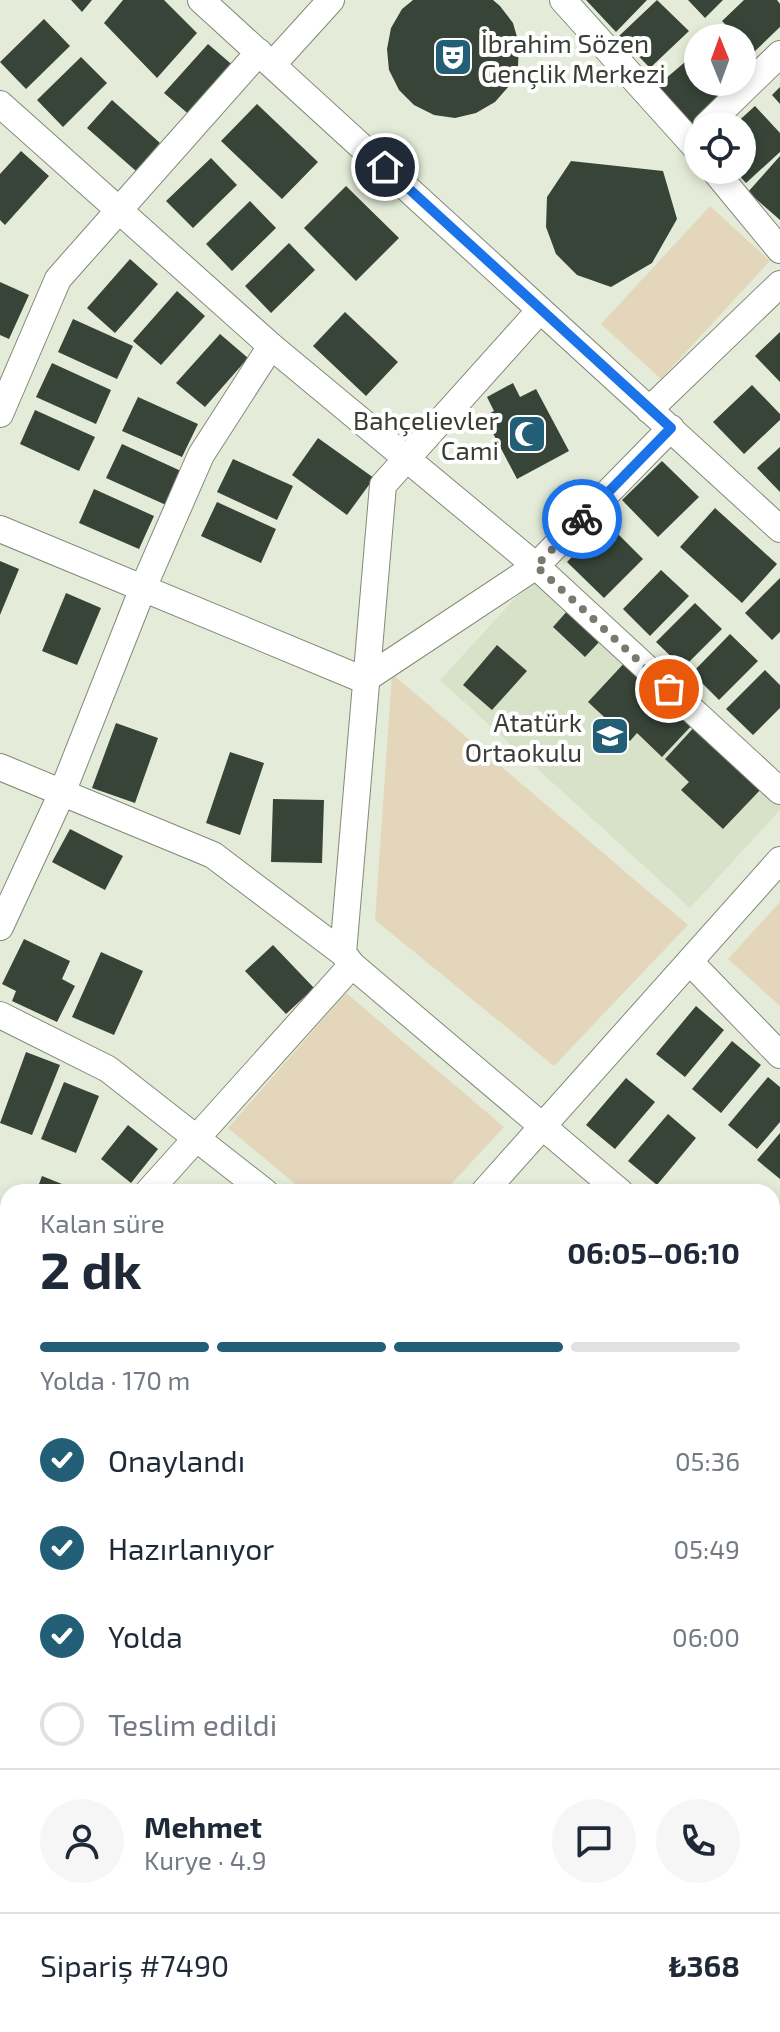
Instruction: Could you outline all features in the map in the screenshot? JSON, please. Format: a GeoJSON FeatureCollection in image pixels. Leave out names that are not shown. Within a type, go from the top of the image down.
{"type":"FeatureCollection","features":[{"type":"Feature","properties":{"kind":"street"},"geometry":{"type":"LineString","coordinates":[[201,0],[780,529]]}},
{"type":"Feature","properties":{"kind":"street"},"geometry":{"type":"LineString","coordinates":[[0,414],[58,279],[118,209],[266,58],[331,0]]}},
{"type":"Feature","properties":{"kind":"street"},"geometry":{"type":"LineString","coordinates":[[563,0],[684,124]]}},
{"type":"Feature","properties":{"kind":"street"},"geometry":{"type":"LineString","coordinates":[[723,112],[780,54]]}},
{"type":"Feature","properties":{"kind":"street"},"geometry":{"type":"LineString","coordinates":[[0,104],[271,346],[536,566],[780,791]]}},
{"type":"Feature","properties":{"kind":"street"},"geometry":{"type":"LineString","coordinates":[[726,184],[780,250]]}},
{"type":"Feature","properties":{"kind":"street"},"geometry":{"type":"LineString","coordinates":[[649,410],[780,284]]}},
{"type":"Feature","properties":{"kind":"street"},"geometry":{"type":"LineString","coordinates":[[155,1184],[348,959],[364,680],[383,485],[540,310]]}},
{"type":"Feature","properties":{"kind":"street"},"geometry":{"type":"LineString","coordinates":[[0,927],[62,793],[143,588],[201,455],[271,346]]}},
{"type":"Feature","properties":{"kind":"street"},"geometry":{"type":"LineString","coordinates":[[364,680],[536,566],[671,428]]}},
{"type":"Feature","properties":{"kind":"street"},"geometry":{"type":"LineString","coordinates":[[0,529],[364,680]]}},
{"type":"Feature","properties":{"kind":"street"},"geometry":{"type":"LineString","coordinates":[[0,767],[213,855],[348,959],[610,1184]]}},
{"type":"Feature","properties":{"kind":"street"},"geometry":{"type":"LineString","coordinates":[[491,1184],[690,962],[704,941],[780,860]]}},
{"type":"Feature","properties":{"kind":"street"},"geometry":{"type":"LineString","coordinates":[[690,962],[780,1055]]}},
{"type":"Feature","properties":{"kind":"street"},"geometry":{"type":"LineString","coordinates":[[0,1015],[108,1069],[255,1184]]}},
{"type":"Feature","properties":{"kind":"shaded area"},"geometry":{"type":"Polygon","coordinates":[[[710,206],[770,261],[661,379],[601,324],[710,206]]]}},
{"type":"Feature","properties":{"kind":"shaded area","name":"Atatürk Ortaokulu"},"geometry":{"type":"Polygon","coordinates":[[[539,572],[780,791],[780,810],[690,908],[440,680],[539,572]]]}},
{"type":"Feature","properties":{"kind":"shaded area"},"geometry":{"type":"Polygon","coordinates":[[[392,674],[688,925],[554,1066],[375,920],[392,674]]]}},
{"type":"Feature","properties":{"kind":"shaded area"},"geometry":{"type":"Polygon","coordinates":[[[780,902],[780,1006],[728,959],[780,902]]]}},
{"type":"Feature","properties":{"kind":"shaded area"},"geometry":{"type":"Polygon","coordinates":[[[346,993],[504,1127],[451,1184],[295,1184],[228,1128],[346,993]]]}},
{"type":"Feature","properties":{"kind":"building"},"geometry":{"type":"Polygon","coordinates":[[[71,0],[92,0],[82,12],[71,0]]]}},
{"type":"Feature","properties":{"kind":"building"},"geometry":{"type":"Polygon","coordinates":[[[123,0],[164,0],[197,33],[157,78],[104,23],[123,0]]]}},
{"type":"Feature","properties":{"kind":"building","name":"İbrahim Sözen Gençlik Merkezi"},"geometry":{"type":"Polygon","coordinates":[[[413,0],[493,0],[500,6],[513,23],[519,44],[518,66],[509,86],[495,102],[476,113],[455,118],[434,115],[414,105],[399,90],[389,70],[387,49],[391,28],[402,9],[413,0]]]}},
{"type":"Feature","properties":{"kind":"building"},"geometry":{"type":"Polygon","coordinates":[[[586,0],[647,0],[616,32],[586,0]]]}},
{"type":"Feature","properties":{"kind":"building"},"geometry":{"type":"Polygon","coordinates":[[[657,0],[684,26],[684,36],[650,68],[619,36],[657,0]]]}},
{"type":"Feature","properties":{"kind":"building"},"geometry":{"type":"Polygon","coordinates":[[[688,0],[723,0],[705,18],[688,0]]]}},
{"type":"Feature","properties":{"kind":"building"},"geometry":{"type":"Polygon","coordinates":[[[744,0],[777,0],[780,4],[780,27],[756,50],[756,24],[725,24],[722,21],[744,0]]]}},
{"type":"Feature","properties":{"kind":"building"},"geometry":{"type":"Polygon","coordinates":[[[44,19],[70,46],[26,89],[0,62],[44,19]]]}},
{"type":"Feature","properties":{"kind":"building"},"geometry":{"type":"Polygon","coordinates":[[[208,44],[236,68],[192,117],[164,93],[208,44]]]}},
{"type":"Feature","properties":{"kind":"building"},"geometry":{"type":"Polygon","coordinates":[[[81,57],[107,83],[63,127],[37,100],[81,57]]]}},
{"type":"Feature","properties":{"kind":"building"},"geometry":{"type":"Polygon","coordinates":[[[684,63],[684,96],[730,98],[713,112],[684,112],[684,116],[658,85],[684,63]]]}},
{"type":"Feature","properties":{"kind":"building"},"geometry":{"type":"Polygon","coordinates":[[[780,87],[780,104],[772,95],[780,87]]]}},
{"type":"Feature","properties":{"kind":"building"},"geometry":{"type":"Polygon","coordinates":[[[112,100],[160,143],[136,171],[87,128],[112,100]]]}},
{"type":"Feature","properties":{"kind":"building"},"geometry":{"type":"Polygon","coordinates":[[[257,104],[318,162],[282,199],[221,141],[257,104]]]}},
{"type":"Feature","properties":{"kind":"building"},"geometry":{"type":"Polygon","coordinates":[[[755,106],[780,133],[780,152],[756,174],[756,112],[748,112],[755,106]]]}},
{"type":"Feature","properties":{"kind":"building"},"geometry":{"type":"Polygon","coordinates":[[[21,151],[49,176],[5,225],[0,220],[0,174],[21,151]]]}},
{"type":"Feature","properties":{"kind":"building"},"geometry":{"type":"Polygon","coordinates":[[[780,156],[780,220],[748,192],[780,156]]]}},
{"type":"Feature","properties":{"kind":"building"},"geometry":{"type":"Polygon","coordinates":[[[211,158],[237,185],[193,228],[166,201],[211,158]]]}},
{"type":"Feature","properties":{"kind":"building"},"geometry":{"type":"Polygon","coordinates":[[[571,161],[663,171],[677,219],[652,263],[611,287],[577,275],[556,254],[546,227],[547,197],[571,161]]]}},
{"type":"Feature","properties":{"kind":"building"},"geometry":{"type":"Polygon","coordinates":[[[346,186],[399,238],[356,281],[304,228],[346,186]]]}},
{"type":"Feature","properties":{"kind":"building"},"geometry":{"type":"Polygon","coordinates":[[[250,201],[276,228],[232,271],[206,244],[250,201]]]}},
{"type":"Feature","properties":{"kind":"building"},"geometry":{"type":"Polygon","coordinates":[[[289,243],[315,270],[271,313],[245,286],[289,243]]]}},
{"type":"Feature","properties":{"kind":"building"},"geometry":{"type":"Polygon","coordinates":[[[130,259],[158,284],[115,333],[87,308],[130,259]]]}},
{"type":"Feature","properties":{"kind":"building"},"geometry":{"type":"Polygon","coordinates":[[[0,282],[29,295],[9,339],[0,335],[0,282]]]}},
{"type":"Feature","properties":{"kind":"building"},"geometry":{"type":"Polygon","coordinates":[[[177,291],[205,316],[161,365],[133,341],[177,291]]]}},
{"type":"Feature","properties":{"kind":"building"},"geometry":{"type":"Polygon","coordinates":[[[345,312],[398,362],[366,396],[313,346],[345,312]]]}},
{"type":"Feature","properties":{"kind":"building"},"geometry":{"type":"Polygon","coordinates":[[[73,319],[133,346],[117,379],[58,352],[73,319]]]}},
{"type":"Feature","properties":{"kind":"building"},"geometry":{"type":"Polygon","coordinates":[[[780,332],[780,382],[755,356],[780,332]]]}},
{"type":"Feature","properties":{"kind":"building"},"geometry":{"type":"Polygon","coordinates":[[[220,334],[248,358],[205,407],[176,383],[220,334]]]}},
{"type":"Feature","properties":{"kind":"building"},"geometry":{"type":"Polygon","coordinates":[[[52,363],[111,390],[96,424],[36,397],[52,363]]]}},
{"type":"Feature","properties":{"kind":"building","name":"Bahçelievler Cami"},"geometry":{"type":"Polygon","coordinates":[[[513,383],[520,397],[536,389],[569,451],[517,479],[484,416],[494,411],[487,397],[513,383]]]}},
{"type":"Feature","properties":{"kind":"building"},"geometry":{"type":"Polygon","coordinates":[[[752,385],[780,414],[780,420],[744,454],[713,422],[752,385]]]}},
{"type":"Feature","properties":{"kind":"building"},"geometry":{"type":"Polygon","coordinates":[[[138,397],[198,424],[182,457],[122,431],[138,397]]]}},
{"type":"Feature","properties":{"kind":"building"},"geometry":{"type":"Polygon","coordinates":[[[35,410],[95,437],[79,471],[20,444],[35,410]]]}},
{"type":"Feature","properties":{"kind":"building"},"geometry":{"type":"Polygon","coordinates":[[[318,438],[374,478],[347,515],[292,475],[318,438]]]}},
{"type":"Feature","properties":{"kind":"building"},"geometry":{"type":"Polygon","coordinates":[[[122,444],[181,471],[166,505],[106,478],[122,444]]]}},
{"type":"Feature","properties":{"kind":"building"},"geometry":{"type":"Polygon","coordinates":[[[780,447],[780,492],[757,468],[780,447]]]}},
{"type":"Feature","properties":{"kind":"building"},"geometry":{"type":"Polygon","coordinates":[[[233,459],[293,486],[277,520],[217,492],[233,459]]]}},
{"type":"Feature","properties":{"kind":"building"},"geometry":{"type":"Polygon","coordinates":[[[662,461],[699,497],[658,537],[622,500],[662,461]]]}},
{"type":"Feature","properties":{"kind":"building"},"geometry":{"type":"Polygon","coordinates":[[[94,489],[154,516],[139,549],[79,523],[94,489]]]}},
{"type":"Feature","properties":{"kind":"building"},"geometry":{"type":"Polygon","coordinates":[[[217,502],[276,529],[261,563],[201,536],[217,502]]]}},
{"type":"Feature","properties":{"kind":"building"},"geometry":{"type":"Polygon","coordinates":[[[715,508],[777,564],[742,603],[680,547],[715,508]]]}},
{"type":"Feature","properties":{"kind":"building"},"geometry":{"type":"Polygon","coordinates":[[[606,522],[643,559],[604,598],[567,562],[606,522]]]}},
{"type":"Feature","properties":{"kind":"building"},"geometry":{"type":"Polygon","coordinates":[[[0,561],[19,569],[0,615],[0,561]]]}},
{"type":"Feature","properties":{"kind":"building"},"geometry":{"type":"Polygon","coordinates":[[[661,570],[689,596],[650,636],[623,609],[661,570]]]}},
{"type":"Feature","properties":{"kind":"building"},"geometry":{"type":"Polygon","coordinates":[[[780,578],[780,632],[772,640],[745,613],[780,578]]]}},
{"type":"Feature","properties":{"kind":"building"},"geometry":{"type":"Polygon","coordinates":[[[66,593],[101,608],[77,665],[42,651],[66,593]]]}},
{"type":"Feature","properties":{"kind":"building"},"geometry":{"type":"Polygon","coordinates":[[[695,603],[722,629],[683,668],[656,642],[695,603]]]}},
{"type":"Feature","properties":{"kind":"building"},"geometry":{"type":"Polygon","coordinates":[[[569,609],[601,640],[585,657],[553,627],[569,609]]]}},
{"type":"Feature","properties":{"kind":"building"},"geometry":{"type":"Polygon","coordinates":[[[730,634],[758,661],[719,700],[692,673],[730,634]]]}},
{"type":"Feature","properties":{"kind":"building"},"geometry":{"type":"Polygon","coordinates":[[[497,645],[527,671],[492,710],[463,685],[497,645]]]}},
{"type":"Feature","properties":{"kind":"building"},"geometry":{"type":"Polygon","coordinates":[[[628,659],[695,722],[662,757],[637,733],[630,741],[588,702],[628,659]]]}},
{"type":"Feature","properties":{"kind":"building"},"geometry":{"type":"Polygon","coordinates":[[[765,670],[780,685],[780,708],[753,735],[726,709],[765,670]]]}},
{"type":"Feature","properties":{"kind":"building"},"geometry":{"type":"Polygon","coordinates":[[[116,723],[158,738],[135,803],[92,788],[116,723]]]}},
{"type":"Feature","properties":{"kind":"building"},"geometry":{"type":"Polygon","coordinates":[[[697,724],[763,787],[723,829],[681,790],[689,782],[665,759],[697,724]]]}},
{"type":"Feature","properties":{"kind":"building"},"geometry":{"type":"Polygon","coordinates":[[[230,752],[264,763],[240,835],[206,823],[230,752]]]}},
{"type":"Feature","properties":{"kind":"building"},"geometry":{"type":"Polygon","coordinates":[[[273,799],[324,800],[322,863],[271,862],[273,799]]]}},
{"type":"Feature","properties":{"kind":"building"},"geometry":{"type":"Polygon","coordinates":[[[70,829],[123,856],[105,890],[52,862],[70,829]]]}},
{"type":"Feature","properties":{"kind":"building"},"geometry":{"type":"Polygon","coordinates":[[[24,939],[70,961],[62,979],[75,986],[57,1022],[12,1001],[16,991],[2,984],[24,939]]]}},
{"type":"Feature","properties":{"kind":"building"},"geometry":{"type":"Polygon","coordinates":[[[273,945],[314,988],[286,1014],[245,971],[273,945]]]}},
{"type":"Feature","properties":{"kind":"building"},"geometry":{"type":"Polygon","coordinates":[[[101,952],[143,971],[114,1035],[72,1017],[101,952]]]}},
{"type":"Feature","properties":{"kind":"building"},"geometry":{"type":"Polygon","coordinates":[[[696,1006],[724,1030],[685,1077],[656,1054],[696,1006]]]}},
{"type":"Feature","properties":{"kind":"building"},"geometry":{"type":"Polygon","coordinates":[[[732,1041],[761,1065],[721,1113],[692,1089],[732,1041]]]}},
{"type":"Feature","properties":{"kind":"building"},"geometry":{"type":"Polygon","coordinates":[[[26,1052],[60,1065],[32,1135],[0,1123],[26,1052]]]}},
{"type":"Feature","properties":{"kind":"building"},"geometry":{"type":"Polygon","coordinates":[[[768,1077],[780,1087],[780,1122],[757,1149],[728,1125],[768,1077]]]}},
{"type":"Feature","properties":{"kind":"building"},"geometry":{"type":"Polygon","coordinates":[[[626,1078],[655,1102],[615,1149],[586,1125],[626,1078]]]}},
{"type":"Feature","properties":{"kind":"building"},"geometry":{"type":"Polygon","coordinates":[[[64,1082],[99,1096],[76,1153],[41,1139],[64,1082]]]}},
{"type":"Feature","properties":{"kind":"building"},"geometry":{"type":"Polygon","coordinates":[[[668,1114],[696,1138],[658,1184],[628,1161],[668,1114]]]}},
{"type":"Feature","properties":{"kind":"building"},"geometry":{"type":"Polygon","coordinates":[[[128,1125],[158,1149],[131,1183],[101,1159],[128,1125]]]}},
{"type":"Feature","properties":{"kind":"building"},"geometry":{"type":"Polygon","coordinates":[[[780,1133],[780,1179],[757,1160],[780,1133]]]}},
{"type":"Feature","properties":{"kind":"building"},"geometry":{"type":"Polygon","coordinates":[[[42,1176],[62,1184],[39,1184],[42,1176]]]}},
{"type":"Feature","properties":{"kind":"way so far"},"geometry":{"type":"LineString","coordinates":[[582,519],[536,566],[669,689]]}},
{"type":"Feature","properties":{"kind":"place","name":"İbrahim Sözen Gençlik Merkezi"},"geometry":{"type":"Point","coordinates":[453,57]}},
{"type":"Feature","properties":{"kind":"place","name":"Bahçelievler Cami"},"geometry":{"type":"Point","coordinates":[527,434]}},
{"type":"Feature","properties":{"kind":"place","name":"Atatürk Ortaokulu"},"geometry":{"type":"Point","coordinates":[610,736]}},
{"type":"Feature","properties":{"kind":"route"},"geometry":{"type":"LineString","coordinates":[[385,167],[671,428],[582,519]]}}]}
